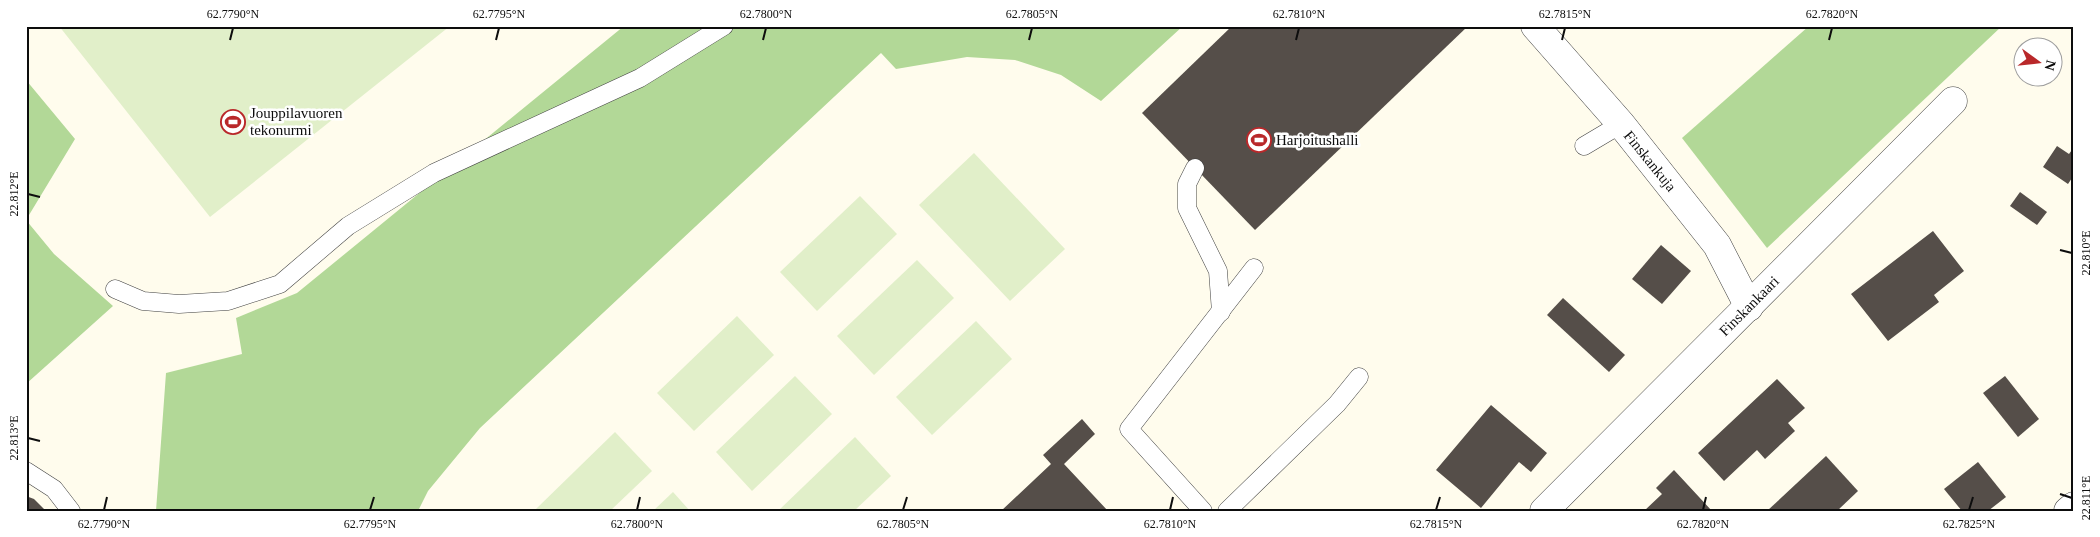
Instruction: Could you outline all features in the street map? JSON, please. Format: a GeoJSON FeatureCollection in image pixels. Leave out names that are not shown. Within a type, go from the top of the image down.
{"type":"FeatureCollection","features":[{"type":"Feature","properties":{"kind":"street","name":"Finskankuja"},"geometry":{"type":"LineString","coordinates":[[1535,26],[1621,124],[1717,245],[1748,307]]}},
{"type":"Feature","properties":{"kind":"street","name":"Finskankaari"},"geometry":{"type":"LineString","coordinates":[[1544,511],[1953,100]]}},
{"type":"Feature","properties":{"kind":"street"},"geometry":{"type":"LineString","coordinates":[[2068,511],[2074,506]]}},
{"type":"Feature","properties":{"kind":"lane"},"geometry":{"type":"LineString","coordinates":[[115,289],[143,301],[179,304],[228,301],[280,284],[348,226],[434,173],[640,78],[724,26]]}},
{"type":"Feature","properties":{"kind":"lane"},"geometry":{"type":"LineString","coordinates":[[1584,146],[1621,124]]}},
{"type":"Feature","properties":{"kind":"lane"},"geometry":{"type":"LineString","coordinates":[[1195,168],[1187,184],[1187,208],[1218,271],[1221,312]]}},
{"type":"Feature","properties":{"kind":"lane"},"geometry":{"type":"LineString","coordinates":[[1203,511],[1129,430],[1254,268]]}},
{"type":"Feature","properties":{"kind":"lane"},"geometry":{"type":"LineString","coordinates":[[1227,511],[1337,404],[1359,377]]}},
{"type":"Feature","properties":{"kind":"lane"},"geometry":{"type":"LineString","coordinates":[[26,471],[54,489],[71,511]]}},
{"type":"Feature","properties":{"kind":"green space","name":"Jouppilavuoren tekonurmi"},"geometry":{"type":"Polygon","coordinates":[[[59,26],[450,26],[210,217],[59,26]]]}},
{"type":"Feature","properties":{"kind":"green space"},"geometry":{"type":"Polygon","coordinates":[[[624,26],[1183,26],[1101,101],[1061,75],[1015,60],[967,57],[896,69],[881,53],[480,428],[428,491],[418,511],[156,511],[166,373],[242,354],[236,318],[297,293],[624,26]]]}},
{"type":"Feature","properties":{"kind":"green space"},"geometry":{"type":"Polygon","coordinates":[[[1809,26],[2002,26],[1767,248],[1682,138],[1809,26]]]}},
{"type":"Feature","properties":{"kind":"green space"},"geometry":{"type":"Polygon","coordinates":[[[26,80],[75,139],[26,220],[26,80]]]}},
{"type":"Feature","properties":{"kind":"green space"},"geometry":{"type":"Polygon","coordinates":[[[974,153],[1065,249],[1010,301],[919,205],[974,153]]]}},
{"type":"Feature","properties":{"kind":"green space"},"geometry":{"type":"Polygon","coordinates":[[[860,196],[897,234],[817,311],[780,272],[860,196]]]}},
{"type":"Feature","properties":{"kind":"green space"},"geometry":{"type":"Polygon","coordinates":[[[26,220],[54,254],[113,306],[26,384],[26,220]]]}},
{"type":"Feature","properties":{"kind":"green space"},"geometry":{"type":"Polygon","coordinates":[[[917,260],[954,298],[874,375],[837,336],[917,260]]]}},
{"type":"Feature","properties":{"kind":"green space"},"geometry":{"type":"Polygon","coordinates":[[[737,316],[774,355],[694,431],[657,393],[737,316]]]}},
{"type":"Feature","properties":{"kind":"green space"},"geometry":{"type":"Polygon","coordinates":[[[976,321],[1012,359],[932,435],[896,397],[976,321]]]}},
{"type":"Feature","properties":{"kind":"green space"},"geometry":{"type":"Polygon","coordinates":[[[795,376],[832,414],[752,491],[716,452],[795,376]]]}},
{"type":"Feature","properties":{"kind":"green space"},"geometry":{"type":"Polygon","coordinates":[[[615,432],[652,471],[610,511],[537,511],[536,509],[615,432]]]}},
{"type":"Feature","properties":{"kind":"green space"},"geometry":{"type":"Polygon","coordinates":[[[855,437],[891,476],[854,511],[778,511],[855,437]]]}},
{"type":"Feature","properties":{"kind":"green space"},"geometry":{"type":"Polygon","coordinates":[[[673,492],[690,511],[653,511],[673,492]]]}},
{"type":"Feature","properties":{"kind":"building","name":"Harjoitushalli"},"geometry":{"type":"Polygon","coordinates":[[[1232,26],[1468,26],[1255,230],[1142,113],[1232,26]]]}},
{"type":"Feature","properties":{"kind":"building"},"geometry":{"type":"Polygon","coordinates":[[[2057,146],[2069,154],[2074,147],[2074,175],[2068,184],[2043,167],[2057,146]]]}},
{"type":"Feature","properties":{"kind":"building"},"geometry":{"type":"Polygon","coordinates":[[[2020,192],[2047,212],[2037,225],[2010,206],[2020,192]]]}},
{"type":"Feature","properties":{"kind":"building"},"geometry":{"type":"Polygon","coordinates":[[[1933,231],[1964,271],[1934,295],[1939,302],[1888,341],[1851,294],[1933,231]]]}},
{"type":"Feature","properties":{"kind":"building"},"geometry":{"type":"Polygon","coordinates":[[[1661,245],[1691,271],[1662,304],[1632,279],[1661,245]]]}},
{"type":"Feature","properties":{"kind":"building"},"geometry":{"type":"Polygon","coordinates":[[[1563,298],[1625,355],[1609,372],[1547,315],[1563,298]]]}},
{"type":"Feature","properties":{"kind":"building"},"geometry":{"type":"Polygon","coordinates":[[[2005,376],[2039,419],[2018,437],[1983,393],[2005,376]]]}},
{"type":"Feature","properties":{"kind":"building"},"geometry":{"type":"Polygon","coordinates":[[[1777,379],[1805,408],[1788,423],[1795,431],[1765,459],[1757,450],[1724,481],[1698,453],[1777,379]]]}},
{"type":"Feature","properties":{"kind":"building"},"geometry":{"type":"Polygon","coordinates":[[[1491,405],[1547,453],[1531,472],[1519,462],[1481,508],[1436,470],[1491,405]]]}},
{"type":"Feature","properties":{"kind":"building"},"geometry":{"type":"Polygon","coordinates":[[[1082,419],[1095,434],[1064,464],[1108,511],[1001,511],[1051,464],[1043,455],[1082,419]]]}},
{"type":"Feature","properties":{"kind":"building"},"geometry":{"type":"Polygon","coordinates":[[[1826,456],[1858,491],[1837,511],[1767,511],[1826,456]]]}},
{"type":"Feature","properties":{"kind":"building"},"geometry":{"type":"Polygon","coordinates":[[[1978,462],[2006,497],[1988,511],[1962,511],[1944,489],[1978,462]]]}},
{"type":"Feature","properties":{"kind":"building"},"geometry":{"type":"Polygon","coordinates":[[[1674,470],[1712,511],[1644,511],[1662,494],[1656,488],[1674,470]]]}},
{"type":"Feature","properties":{"kind":"building"},"geometry":{"type":"Polygon","coordinates":[[[26,496],[34,499],[46,511],[26,511],[26,496]]]}},
{"type":"Feature","properties":{"kind":"place","name":"Jouppilavuoren tekonurmi"},"geometry":{"type":"Point","coordinates":[233,122]}},
{"type":"Feature","properties":{"kind":"place","name":"Harjoitushalli"},"geometry":{"type":"Point","coordinates":[1259,140]}}]}
